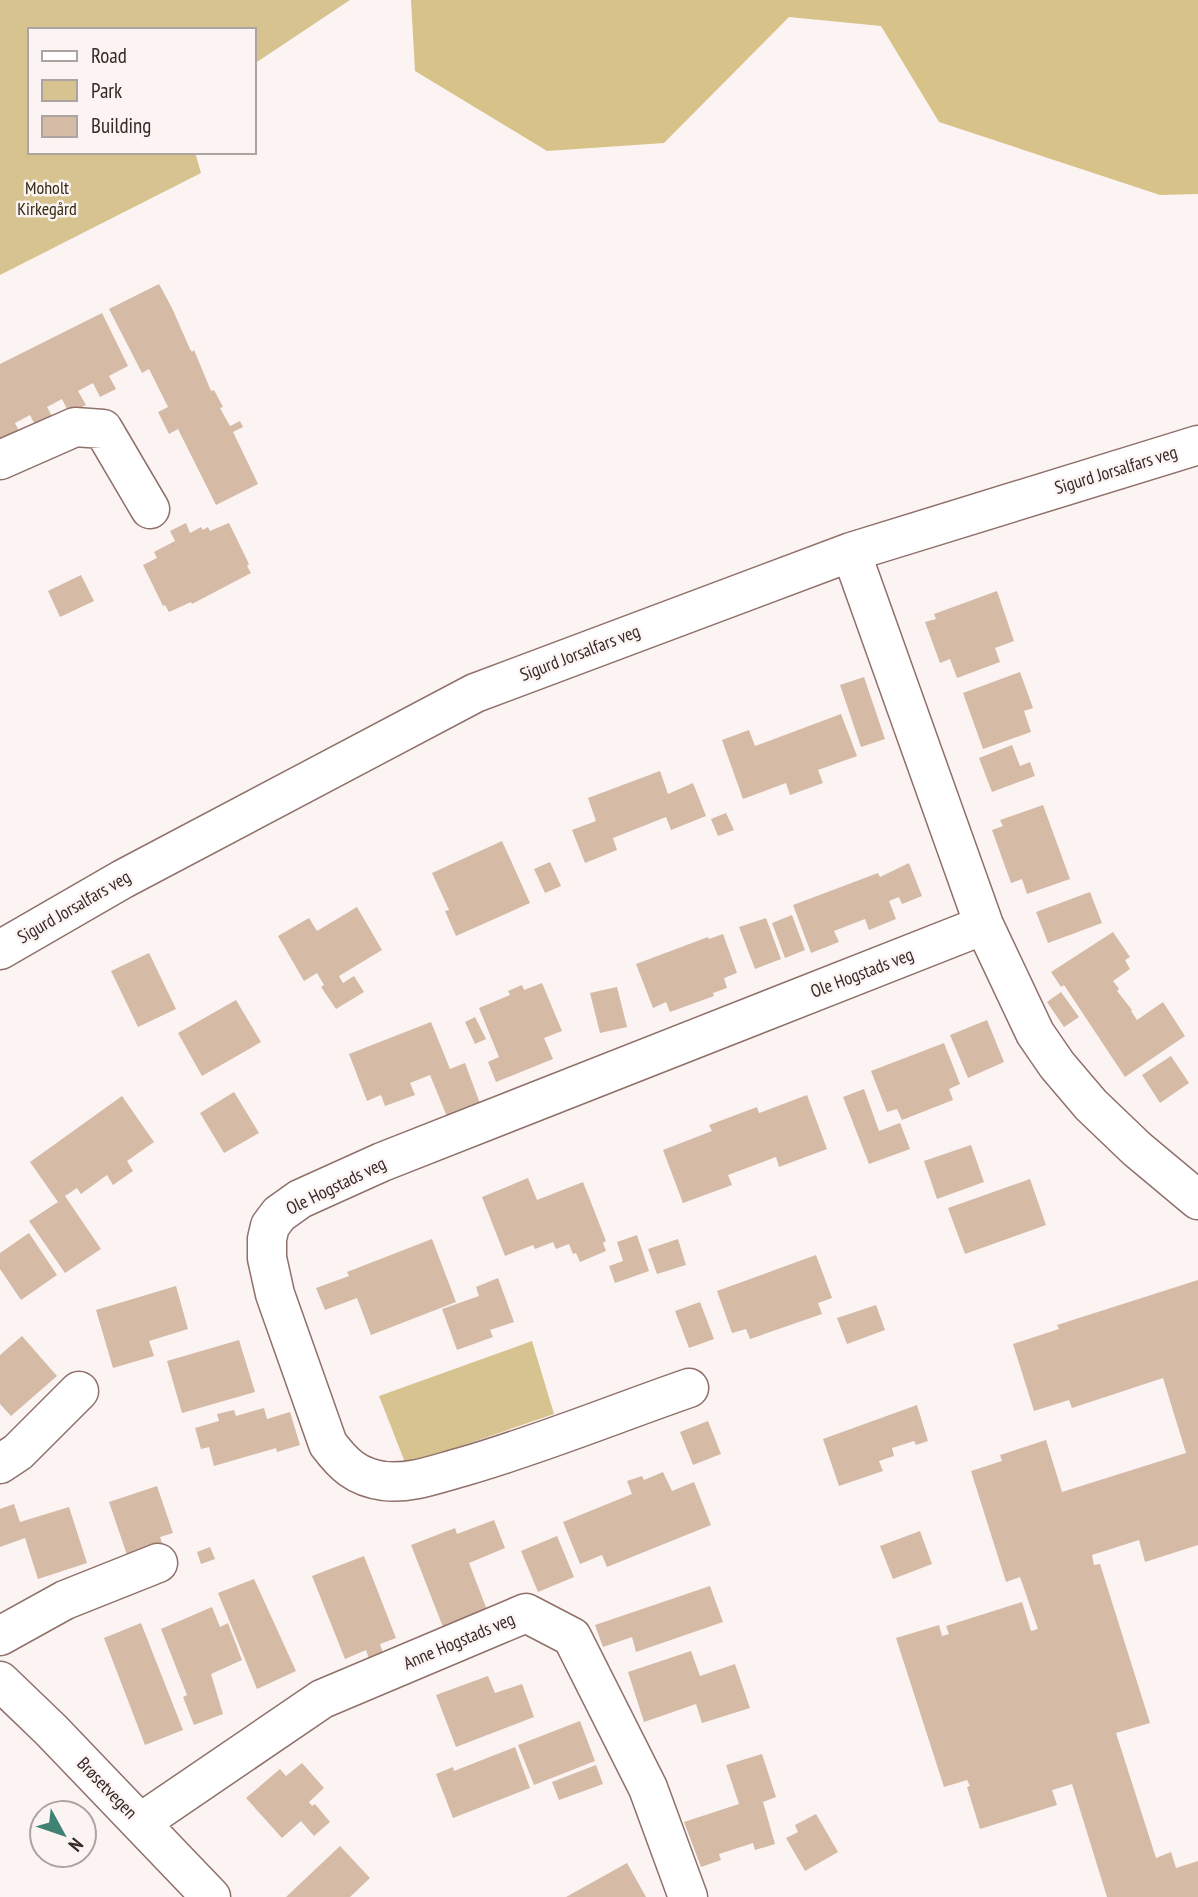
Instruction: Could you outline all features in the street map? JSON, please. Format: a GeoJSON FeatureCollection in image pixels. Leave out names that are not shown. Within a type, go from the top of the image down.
{"type":"FeatureCollection","features":[{"type":"Feature","properties":{"kind":"street"},"geometry":{"type":"LineString","coordinates":[[0,460],[75,427],[103,429],[150,509]]}},
{"type":"Feature","properties":{"kind":"street","name":"Sigurd Jorsalfars veg"},"geometry":{"type":"LineString","coordinates":[[0,950],[123,878],[475,693],[851,552],[1198,445]]}},
{"type":"Feature","properties":{"kind":"street"},"geometry":{"type":"LineString","coordinates":[[851,552],[984,925],[1035,1033],[1057,1065],[1091,1105],[1198,1200]]}},
{"type":"Feature","properties":{"kind":"street","name":"Ole Hogstads veg"},"geometry":{"type":"LineString","coordinates":[[689,1388],[489,1459],[409,1482],[383,1481],[363,1476],[344,1465],[328,1444],[275,1294],[267,1258],[270,1226],[279,1214],[300,1199],[382,1162],[984,925]]}},
{"type":"Feature","properties":{"kind":"street"},"geometry":{"type":"LineString","coordinates":[[0,1464],[18,1452],[79,1391]]}},
{"type":"Feature","properties":{"kind":"street"},"geometry":{"type":"LineString","coordinates":[[0,1636],[65,1600],[158,1563]]}},
{"type":"Feature","properties":{"kind":"street","name":"Anne Hogstads veg"},"geometry":{"type":"LineString","coordinates":[[140,1822],[322,1699],[526,1612],[572,1637],[648,1788],[688,1897]]}},
{"type":"Feature","properties":{"kind":"street","name":"Brøsetvegen"},"geometry":{"type":"LineString","coordinates":[[0,1681],[211,1897]]}},
{"type":"Feature","properties":{"kind":"green space","name":"Moholt Kirkegård"},"geometry":{"type":"Polygon","coordinates":[[[0,0],[350,0],[256,63],[256,28],[28,28],[28,154],[196,154],[201,173],[0,275],[0,0]]]}},
{"type":"Feature","properties":{"kind":"green space"},"geometry":{"type":"Polygon","coordinates":[[[532,1341],[554,1414],[406,1465],[379,1396],[532,1341]]]}},
{"type":"Feature","properties":{"kind":"shaded area"},"geometry":{"type":"Polygon","coordinates":[[[411,0],[1198,0],[1198,194],[1160,195],[939,122],[881,26],[789,17],[664,143],[547,151],[415,71],[411,0]]]}},
{"type":"Feature","properties":{"kind":"building"},"geometry":{"type":"Polygon","coordinates":[[[159,284],[190,349],[192,352],[194,350],[211,391],[214,390],[223,407],[220,408],[230,426],[240,421],[243,427],[233,432],[258,484],[216,505],[178,429],[169,434],[158,412],[168,407],[149,369],[142,373],[109,309],[159,284]]]}},
{"type":"Feature","properties":{"kind":"building"},"geometry":{"type":"Polygon","coordinates":[[[102,313],[128,366],[109,376],[116,389],[100,397],[93,383],[78,391],[86,405],[69,413],[62,399],[47,407],[54,420],[37,429],[30,415],[15,423],[22,437],[0,448],[0,364],[102,313]]]}},
{"type":"Feature","properties":{"kind":"building"},"geometry":{"type":"Polygon","coordinates":[[[186,523],[190,533],[201,527],[203,530],[208,527],[210,531],[229,523],[251,573],[192,604],[191,602],[169,612],[165,605],[163,606],[143,565],[157,558],[154,552],[175,541],[170,531],[186,523]]]}},
{"type":"Feature","properties":{"kind":"building"},"geometry":{"type":"Polygon","coordinates":[[[81,575],[94,601],[60,617],[48,591],[81,575]]]}},
{"type":"Feature","properties":{"kind":"building"},"geometry":{"type":"Polygon","coordinates":[[[997,591],[1014,641],[995,648],[1000,662],[957,678],[950,659],[940,663],[925,622],[936,619],[934,614],[997,591]]]}},
{"type":"Feature","properties":{"kind":"building"},"geometry":{"type":"Polygon","coordinates":[[[1020,672],[1033,708],[1024,711],[1031,732],[983,749],[963,693],[1020,672]]]}},
{"type":"Feature","properties":{"kind":"building"},"geometry":{"type":"Polygon","coordinates":[[[864,677],[885,739],[861,747],[840,685],[864,677]]]}},
{"type":"Feature","properties":{"kind":"building"},"geometry":{"type":"Polygon","coordinates":[[[841,714],[857,756],[818,770],[823,783],[790,795],[786,783],[743,799],[722,740],[749,730],[755,746],[841,714]]]}},
{"type":"Feature","properties":{"kind":"building"},"geometry":{"type":"Polygon","coordinates":[[[1012,745],[1020,766],[1030,762],[1035,776],[992,792],[979,758],[1012,745]]]}},
{"type":"Feature","properties":{"kind":"building"},"geometry":{"type":"Polygon","coordinates":[[[660,771],[668,794],[693,783],[706,816],[671,830],[666,817],[613,838],[617,850],[585,863],[572,830],[596,821],[588,798],[660,771]]]}},
{"type":"Feature","properties":{"kind":"building"},"geometry":{"type":"Polygon","coordinates":[[[1043,805],[1070,879],[1027,894],[1022,879],[1011,883],[992,830],[1003,826],[1000,820],[1043,805]]]}},
{"type":"Feature","properties":{"kind":"building"},"geometry":{"type":"Polygon","coordinates":[[[726,813],[734,830],[718,836],[711,819],[726,813]]]}},
{"type":"Feature","properties":{"kind":"building"},"geometry":{"type":"Polygon","coordinates":[[[502,841],[530,903],[456,936],[445,911],[449,910],[432,873],[502,841]]]}},
{"type":"Feature","properties":{"kind":"building"},"geometry":{"type":"Polygon","coordinates":[[[550,862],[561,886],[545,893],[534,869],[550,862]]]}},
{"type":"Feature","properties":{"kind":"building"},"geometry":{"type":"Polygon","coordinates":[[[909,863],[922,896],[902,904],[899,897],[889,901],[896,919],[869,930],[865,919],[834,931],[839,942],[811,953],[793,905],[878,873],[880,877],[909,863]]]}},
{"type":"Feature","properties":{"kind":"building"},"geometry":{"type":"Polygon","coordinates":[[[1090,892],[1102,923],[1048,943],[1036,912],[1090,892]]]}},
{"type":"Feature","properties":{"kind":"building"},"geometry":{"type":"Polygon","coordinates":[[[357,907],[382,950],[339,976],[343,983],[354,976],[364,992],[336,1009],[321,987],[324,985],[317,973],[304,981],[278,936],[309,918],[317,931],[357,907]]]}},
{"type":"Feature","properties":{"kind":"building"},"geometry":{"type":"Polygon","coordinates":[[[792,915],[805,950],[785,958],[772,923],[792,915]]]}},
{"type":"Feature","properties":{"kind":"building"},"geometry":{"type":"Polygon","coordinates":[[[766,918],[781,959],[755,969],[739,927],[766,918]]]}},
{"type":"Feature","properties":{"kind":"building"},"geometry":{"type":"Polygon","coordinates":[[[1113,932],[1130,957],[1125,960],[1130,969],[1113,981],[1137,1020],[1163,1002],[1185,1036],[1125,1077],[1064,985],[1061,987],[1051,972],[1113,932]]]}},
{"type":"Feature","properties":{"kind":"building"},"geometry":{"type":"Polygon","coordinates":[[[723,934],[737,973],[724,978],[727,988],[713,993],[714,996],[670,1012],[666,1002],[653,1008],[636,964],[723,934]]]}},
{"type":"Feature","properties":{"kind":"building"},"geometry":{"type":"Polygon","coordinates":[[[149,953],[176,1009],[138,1027],[111,971],[149,953]]]}},
{"type":"Feature","properties":{"kind":"building"},"geometry":{"type":"Polygon","coordinates":[[[542,983],[562,1031],[544,1038],[553,1059],[496,1082],[488,1062],[499,1057],[479,1008],[510,995],[508,991],[522,985],[524,990],[542,983]]]}},
{"type":"Feature","properties":{"kind":"building"},"geometry":{"type":"Polygon","coordinates":[[[617,987],[627,1027],[600,1033],[590,993],[617,987]]]}},
{"type":"Feature","properties":{"kind":"building"},"geometry":{"type":"Polygon","coordinates":[[[1061,992],[1079,1017],[1064,1027],[1047,1002],[1061,992]]]}},
{"type":"Feature","properties":{"kind":"building"},"geometry":{"type":"Polygon","coordinates":[[[236,1000],[261,1042],[202,1076],[178,1033],[236,1000]]]}},
{"type":"Feature","properties":{"kind":"building"},"geometry":{"type":"Polygon","coordinates":[[[475,1017],[486,1039],[475,1044],[465,1022],[475,1017]]]}},
{"type":"Feature","properties":{"kind":"building"},"geometry":{"type":"Polygon","coordinates":[[[987,1020],[1004,1062],[968,1078],[950,1035],[987,1020]]]}},
{"type":"Feature","properties":{"kind":"building"},"geometry":{"type":"Polygon","coordinates":[[[431,1022],[450,1069],[465,1063],[481,1106],[448,1119],[430,1075],[410,1083],[415,1095],[385,1106],[381,1095],[367,1101],[349,1054],[431,1022]]]}},
{"type":"Feature","properties":{"kind":"building"},"geometry":{"type":"Polygon","coordinates":[[[944,1043],[960,1084],[949,1089],[953,1100],[902,1120],[897,1109],[887,1112],[871,1071],[944,1043]]]}},
{"type":"Feature","properties":{"kind":"building"},"geometry":{"type":"Polygon","coordinates":[[[1171,1056],[1189,1083],[1160,1103],[1142,1075],[1171,1056]]]}},
{"type":"Feature","properties":{"kind":"building"},"geometry":{"type":"Polygon","coordinates":[[[864,1089],[879,1131],[900,1123],[910,1149],[869,1164],[843,1097],[864,1089]]]}},
{"type":"Feature","properties":{"kind":"building"},"geometry":{"type":"Polygon","coordinates":[[[234,1092],[259,1133],[224,1153],[200,1113],[234,1092]]]}},
{"type":"Feature","properties":{"kind":"building"},"geometry":{"type":"Polygon","coordinates":[[[807,1095],[827,1149],[779,1167],[776,1157],[728,1175],[732,1185],[683,1203],[663,1150],[712,1131],[709,1125],[757,1107],[759,1113],[807,1095]]]}},
{"type":"Feature","properties":{"kind":"building"},"geometry":{"type":"Polygon","coordinates":[[[122,1096],[154,1142],[127,1161],[133,1171],[113,1185],[107,1175],[81,1194],[77,1188],[65,1196],[101,1249],[65,1273],[29,1221],[58,1202],[30,1162],[122,1096]]]}},
{"type":"Feature","properties":{"kind":"building"},"geometry":{"type":"Polygon","coordinates":[[[971,1145],[984,1182],[937,1199],[924,1161],[971,1145]]]}},
{"type":"Feature","properties":{"kind":"building"},"geometry":{"type":"Polygon","coordinates":[[[528,1178],[537,1200],[583,1182],[606,1241],[603,1243],[606,1251],[580,1262],[569,1244],[556,1249],[553,1242],[535,1249],[533,1245],[505,1256],[482,1197],[528,1178]]]}},
{"type":"Feature","properties":{"kind":"building"},"geometry":{"type":"Polygon","coordinates":[[[1030,1179],[1046,1225],[965,1254],[948,1208],[1030,1179]]]}},
{"type":"Feature","properties":{"kind":"building"},"geometry":{"type":"Polygon","coordinates":[[[29,1233],[57,1275],[21,1300],[0,1269],[0,1253],[29,1233]]]}},
{"type":"Feature","properties":{"kind":"building"},"geometry":{"type":"Polygon","coordinates":[[[637,1235],[649,1271],[615,1283],[609,1266],[623,1261],[617,1242],[637,1235]]]}},
{"type":"Feature","properties":{"kind":"building"},"geometry":{"type":"Polygon","coordinates":[[[432,1239],[456,1302],[371,1335],[357,1298],[325,1310],[316,1288],[349,1276],[347,1272],[432,1239]]]}},
{"type":"Feature","properties":{"kind":"building"},"geometry":{"type":"Polygon","coordinates":[[[678,1239],[686,1265],[657,1274],[648,1249],[678,1239]]]}},
{"type":"Feature","properties":{"kind":"building"},"geometry":{"type":"Polygon","coordinates":[[[816,1255],[832,1298],[818,1303],[822,1314],[750,1339],[746,1329],[732,1333],[717,1291],[816,1255]]]}},
{"type":"Feature","properties":{"kind":"building"},"geometry":{"type":"Polygon","coordinates":[[[498,1278],[514,1322],[490,1330],[493,1337],[457,1350],[442,1309],[479,1296],[476,1287],[498,1278]]]}},
{"type":"Feature","properties":{"kind":"building"},"geometry":{"type":"Polygon","coordinates":[[[1198,1280],[1198,1545],[1145,1562],[1139,1540],[1092,1555],[1094,1565],[1100,1564],[1150,1723],[1116,1733],[1156,1858],[1171,1852],[1176,1868],[1198,1861],[1198,1897],[1107,1897],[1072,1784],[1052,1790],[1057,1805],[980,1829],[967,1780],[944,1787],[896,1638],[939,1625],[942,1636],[949,1634],[946,1626],[1022,1602],[1031,1631],[1038,1629],[1020,1577],[1006,1582],[971,1471],[1002,1461],[1000,1455],[1046,1440],[1062,1492],[1186,1453],[1163,1378],[1072,1408],[1069,1400],[1034,1411],[1013,1344],[1059,1329],[1057,1325],[1198,1280]]]}},
{"type":"Feature","properties":{"kind":"building"},"geometry":{"type":"Polygon","coordinates":[[[176,1286],[188,1329],[149,1341],[154,1356],[113,1368],[96,1310],[176,1286]]]}},
{"type":"Feature","properties":{"kind":"building"},"geometry":{"type":"Polygon","coordinates":[[[700,1302],[714,1339],[689,1348],[675,1311],[700,1302]]]}},
{"type":"Feature","properties":{"kind":"building"},"geometry":{"type":"Polygon","coordinates":[[[876,1305],[885,1330],[847,1344],[837,1318],[876,1305]]]}},
{"type":"Feature","properties":{"kind":"building"},"geometry":{"type":"Polygon","coordinates":[[[22,1336],[57,1376],[11,1416],[0,1404],[0,1355],[22,1336]]]}},
{"type":"Feature","properties":{"kind":"building"},"geometry":{"type":"Polygon","coordinates":[[[239,1340],[255,1392],[182,1413],[167,1361],[239,1340]]]}},
{"type":"Feature","properties":{"kind":"building"},"geometry":{"type":"Polygon","coordinates":[[[917,1405],[928,1441],[916,1445],[914,1441],[892,1448],[894,1456],[879,1461],[883,1471],[839,1486],[823,1439],[917,1405]]]}},
{"type":"Feature","properties":{"kind":"building"},"geometry":{"type":"Polygon","coordinates":[[[264,1408],[267,1419],[290,1412],[300,1445],[277,1452],[276,1448],[214,1466],[209,1447],[201,1449],[195,1428],[219,1421],[217,1414],[234,1410],[236,1416],[264,1408]]]}},
{"type":"Feature","properties":{"kind":"building"},"geometry":{"type":"Polygon","coordinates":[[[708,1421],[721,1454],[693,1465],[680,1432],[708,1421]]]}},
{"type":"Feature","properties":{"kind":"building"},"geometry":{"type":"Polygon","coordinates":[[[663,1472],[672,1491],[694,1482],[711,1525],[607,1567],[602,1555],[580,1564],[563,1522],[632,1494],[627,1481],[642,1476],[644,1480],[663,1472]]]}},
{"type":"Feature","properties":{"kind":"building"},"geometry":{"type":"Polygon","coordinates":[[[157,1486],[173,1533],[160,1537],[165,1552],[127,1555],[109,1502],[157,1486]]]}},
{"type":"Feature","properties":{"kind":"building"},"geometry":{"type":"Polygon","coordinates":[[[14,1504],[20,1522],[69,1507],[87,1563],[38,1579],[25,1538],[0,1547],[0,1509],[14,1504]]]}},
{"type":"Feature","properties":{"kind":"building"},"geometry":{"type":"Polygon","coordinates":[[[494,1520],[505,1548],[469,1563],[487,1610],[443,1627],[411,1545],[455,1528],[457,1534],[494,1520]]]}},
{"type":"Feature","properties":{"kind":"building"},"geometry":{"type":"Polygon","coordinates":[[[920,1531],[932,1564],[893,1579],[880,1546],[920,1531]]]}},
{"type":"Feature","properties":{"kind":"building"},"geometry":{"type":"Polygon","coordinates":[[[557,1536],[574,1577],[538,1592],[521,1551],[557,1536]]]}},
{"type":"Feature","properties":{"kind":"building"},"geometry":{"type":"Polygon","coordinates":[[[210,1547],[215,1559],[201,1564],[197,1552],[210,1547]]]}},
{"type":"Feature","properties":{"kind":"building"},"geometry":{"type":"Polygon","coordinates":[[[364,1556],[396,1638],[380,1644],[383,1653],[369,1659],[366,1650],[345,1659],[312,1576],[364,1556]]]}},
{"type":"Feature","properties":{"kind":"building"},"geometry":{"type":"Polygon","coordinates":[[[254,1579],[296,1671],[257,1689],[218,1593],[254,1579]]]}},
{"type":"Feature","properties":{"kind":"building"},"geometry":{"type":"Polygon","coordinates":[[[710,1586],[723,1622],[636,1652],[632,1637],[603,1647],[595,1625],[710,1586]]]}},
{"type":"Feature","properties":{"kind":"building"},"geometry":{"type":"Polygon","coordinates":[[[212,1607],[220,1627],[228,1623],[242,1660],[211,1674],[223,1714],[194,1725],[183,1697],[187,1695],[161,1629],[212,1607]]]}},
{"type":"Feature","properties":{"kind":"building"},"geometry":{"type":"Polygon","coordinates":[[[141,1623],[183,1730],[145,1745],[104,1638],[141,1623]]]}},
{"type":"Feature","properties":{"kind":"building"},"geometry":{"type":"Polygon","coordinates":[[[691,1651],[700,1676],[735,1664],[750,1708],[702,1723],[696,1704],[644,1722],[628,1672],[691,1651]]]}},
{"type":"Feature","properties":{"kind":"building"},"geometry":{"type":"Polygon","coordinates":[[[488,1676],[495,1693],[522,1684],[534,1717],[456,1747],[436,1695],[488,1676]]]}},
{"type":"Feature","properties":{"kind":"building"},"geometry":{"type":"Polygon","coordinates":[[[580,1721],[595,1761],[534,1785],[518,1745],[580,1721]]]}},
{"type":"Feature","properties":{"kind":"building"},"geometry":{"type":"Polygon","coordinates":[[[515,1747],[530,1788],[453,1818],[436,1774],[453,1767],[454,1771],[515,1747]]]}},
{"type":"Feature","properties":{"kind":"building"},"geometry":{"type":"Polygon","coordinates":[[[762,1754],[776,1797],[763,1802],[775,1844],[755,1850],[753,1843],[719,1854],[721,1860],[701,1867],[684,1822],[739,1804],[726,1765],[762,1754]]]}},
{"type":"Feature","properties":{"kind":"building"},"geometry":{"type":"Polygon","coordinates":[[[302,1763],[324,1788],[309,1802],[312,1806],[315,1804],[330,1822],[314,1836],[301,1821],[282,1838],[246,1798],[280,1769],[286,1776],[302,1763]]]}},
{"type":"Feature","properties":{"kind":"building"},"geometry":{"type":"Polygon","coordinates":[[[596,1765],[603,1784],[559,1800],[552,1782],[596,1765]]]}},
{"type":"Feature","properties":{"kind":"building"},"geometry":{"type":"Polygon","coordinates":[[[816,1814],[838,1852],[805,1871],[786,1838],[798,1832],[795,1825],[816,1814]]]}},
{"type":"Feature","properties":{"kind":"building"},"geometry":{"type":"Polygon","coordinates":[[[340,1846],[370,1878],[350,1897],[286,1897],[340,1846]]]}},
{"type":"Feature","properties":{"kind":"building"},"geometry":{"type":"Polygon","coordinates":[[[627,1863],[646,1897],[566,1897],[627,1863]]]}}]}
